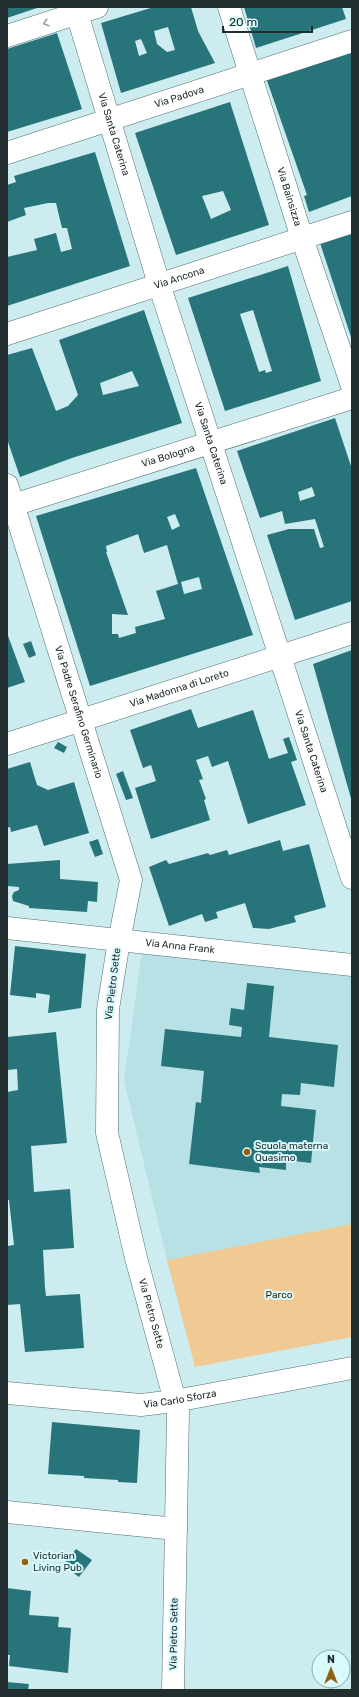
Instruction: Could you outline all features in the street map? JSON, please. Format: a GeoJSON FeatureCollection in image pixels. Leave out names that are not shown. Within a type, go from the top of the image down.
{"type":"FeatureCollection","features":[{"type":"Feature","properties":{"kind":"street","name":"Via Bainsizza"},"geometry":{"type":"LineString","coordinates":[[229,7],[302,238],[352,386]]}},
{"type":"Feature","properties":{"kind":"street"},"geometry":{"type":"LineString","coordinates":[[7,36],[83,9]]}},
{"type":"Feature","properties":{"kind":"street","name":"Via Santa Caterina"},"geometry":{"type":"LineString","coordinates":[[83,9],[109,120],[159,284],[352,878]]}},
{"type":"Feature","properties":{"kind":"street","name":"Via Padova"},"geometry":{"type":"LineString","coordinates":[[7,153],[352,41]]}},
{"type":"Feature","properties":{"kind":"street","name":"Via Ancona"},"geometry":{"type":"LineString","coordinates":[[7,334],[352,222]]}},
{"type":"Feature","properties":{"kind":"street","name":"Via Bologna"},"geometry":{"type":"LineString","coordinates":[[9,499],[210,443],[352,398]]}},
{"type":"Feature","properties":{"kind":"street","name":"Via Padre Serafino Germinario"},"geometry":{"type":"LineString","coordinates":[[9,499],[131,880],[119,941]]}},
{"type":"Feature","properties":{"kind":"street","name":"Via Madonna di Loreto"},"geometry":{"type":"LineString","coordinates":[[7,744],[352,633]]}},
{"type":"Feature","properties":{"kind":"street","name":"Via Anna Frank"},"geometry":{"type":"LineString","coordinates":[[7,928],[352,965]]}},
{"type":"Feature","properties":{"kind":"street","name":"Via Pietro Sette"},"geometry":{"type":"LineString","coordinates":[[119,941],[108,1009],[107,1132],[136,1258],[178,1412],[173,1690]]}},
{"type":"Feature","properties":{"kind":"street","name":"Via Carlo Sforza"},"geometry":{"type":"LineString","coordinates":[[7,1393],[141,1405],[175,1401],[352,1368]]}},
{"type":"Feature","properties":{"kind":"street"},"geometry":{"type":"LineString","coordinates":[[7,1512],[176,1529]]}},
{"type":"Feature","properties":{"kind":"shaded area","name":"Scuola materna Quasimo"},"geometry":{"type":"Polygon","coordinates":[[[142,952],[352,975],[352,1224],[167,1260],[124,1080],[142,952]]]}},
{"type":"Feature","properties":{"kind":"green space","name":"Parco"},"geometry":{"type":"Polygon","coordinates":[[[352,1224],[352,1337],[195,1367],[167,1260],[352,1224]]]}},
{"type":"Feature","properties":{"kind":"building"},"geometry":{"type":"Polygon","coordinates":[[[7,7],[40,7],[7,18],[7,7]]]}},
{"type":"Feature","properties":{"kind":"building"},"geometry":{"type":"Polygon","coordinates":[[[154,7],[191,7],[198,31],[215,63],[121,93],[101,23],[154,7]],[[168,27],[154,31],[157,44],[167,52],[175,50],[168,27]],[[141,39],[135,41],[139,56],[147,53],[141,39]]]}},
{"type":"Feature","properties":{"kind":"building"},"geometry":{"type":"Polygon","coordinates":[[[244,7],[342,7],[346,19],[256,48],[244,7]]]}},
{"type":"Feature","properties":{"kind":"building"},"geometry":{"type":"Polygon","coordinates":[[[57,33],[82,109],[7,132],[7,49],[57,33]]]}},
{"type":"Feature","properties":{"kind":"building"},"geometry":{"type":"Polygon","coordinates":[[[348,45],[352,55],[352,196],[309,212],[304,196],[307,195],[265,75],[348,45]]]}},
{"type":"Feature","properties":{"kind":"building"},"geometry":{"type":"Polygon","coordinates":[[[230,102],[269,225],[176,255],[135,133],[230,102]],[[223,191],[202,196],[211,219],[231,210],[223,191]]]}},
{"type":"Feature","properties":{"kind":"building"},"geometry":{"type":"Polygon","coordinates":[[[95,152],[130,266],[7,306],[7,257],[37,250],[34,239],[56,233],[61,252],[72,249],[67,228],[62,228],[56,203],[48,203],[24,208],[26,215],[7,222],[7,185],[16,182],[14,176],[95,152]]]}},
{"type":"Feature","properties":{"kind":"building"},"geometry":{"type":"Polygon","coordinates":[[[352,234],[352,340],[320,243],[352,234]]]}},
{"type":"Feature","properties":{"kind":"building"},"geometry":{"type":"Polygon","coordinates":[[[288,266],[321,381],[225,411],[188,298],[288,266]],[[253,310],[240,314],[259,372],[265,370],[266,373],[272,371],[253,310]]]}},
{"type":"Feature","properties":{"kind":"building"},"geometry":{"type":"Polygon","coordinates":[[[144,310],[182,423],[72,458],[20,477],[7,439],[7,355],[32,348],[56,411],[68,406],[78,395],[59,340],[144,310]],[[132,371],[100,383],[103,395],[139,386],[132,371]]]}},
{"type":"Feature","properties":{"kind":"building"},"geometry":{"type":"Polygon","coordinates":[[[335,418],[352,469],[352,601],[295,620],[267,535],[289,529],[314,529],[320,548],[324,547],[315,519],[285,524],[282,511],[260,518],[237,451],[335,418]],[[312,487],[298,492],[300,501],[315,496],[312,487]]]}},
{"type":"Feature","properties":{"kind":"building"},"geometry":{"type":"Polygon","coordinates":[[[196,468],[253,635],[90,686],[36,516],[196,468]],[[175,514],[167,517],[172,530],[180,526],[175,514]],[[138,534],[106,546],[106,552],[128,615],[112,614],[112,634],[118,634],[119,638],[136,633],[135,627],[165,619],[156,591],[178,584],[167,545],[144,553],[138,534]],[[199,577],[181,582],[184,594],[202,589],[199,577]]]}},
{"type":"Feature","properties":{"kind":"building"},"geometry":{"type":"Polygon","coordinates":[[[7,633],[25,682],[7,688],[7,633]]]}},
{"type":"Feature","properties":{"kind":"building"},"geometry":{"type":"Polygon","coordinates":[[[31,641],[36,655],[29,658],[23,644],[31,641]]]}},
{"type":"Feature","properties":{"kind":"building"},"geometry":{"type":"Polygon","coordinates":[[[352,650],[352,802],[313,664],[352,650]]]}},
{"type":"Feature","properties":{"kind":"building"},"geometry":{"type":"Polygon","coordinates":[[[191,709],[198,728],[253,710],[269,759],[288,753],[283,739],[289,737],[297,760],[291,762],[306,805],[248,824],[228,761],[212,767],[208,756],[196,760],[203,779],[199,780],[206,799],[204,800],[210,820],[151,839],[135,788],[156,781],[151,765],[143,768],[130,730],[191,709]]]}},
{"type":"Feature","properties":{"kind":"building"},"geometry":{"type":"Polygon","coordinates":[[[58,742],[67,747],[64,753],[54,748],[58,742]]]}},
{"type":"Feature","properties":{"kind":"building"},"geometry":{"type":"Polygon","coordinates":[[[30,762],[37,785],[48,790],[74,782],[89,833],[44,846],[37,825],[11,832],[10,827],[7,828],[7,769],[30,762]]]}},
{"type":"Feature","properties":{"kind":"building"},"geometry":{"type":"Polygon","coordinates":[[[123,771],[133,798],[126,800],[116,774],[123,771]]]}},
{"type":"Feature","properties":{"kind":"building"},"geometry":{"type":"Polygon","coordinates":[[[98,839],[103,854],[95,857],[89,842],[98,839]]]}},
{"type":"Feature","properties":{"kind":"building"},"geometry":{"type":"Polygon","coordinates":[[[280,840],[283,851],[309,844],[326,907],[294,916],[296,922],[269,929],[253,928],[245,903],[216,912],[218,918],[205,922],[202,914],[169,926],[149,867],[166,860],[169,864],[208,853],[210,855],[227,850],[229,855],[280,840]]]}},
{"type":"Feature","properties":{"kind":"building"},"geometry":{"type":"Polygon","coordinates":[[[60,860],[60,879],[98,882],[97,902],[88,901],[87,912],[29,908],[29,906],[13,901],[12,896],[14,892],[19,890],[19,887],[7,886],[7,864],[60,860]]]}},
{"type":"Feature","properties":{"kind":"building"},"geometry":{"type":"Polygon","coordinates":[[[15,946],[86,954],[81,1008],[48,1013],[50,995],[36,993],[36,998],[10,995],[15,946]]]}},
{"type":"Feature","properties":{"kind":"building"},"geometry":{"type":"Polygon","coordinates":[[[247,983],[274,986],[269,1037],[338,1045],[334,1087],[301,1083],[300,1095],[282,1094],[281,1106],[316,1110],[311,1163],[286,1160],[286,1170],[259,1167],[260,1173],[189,1164],[196,1102],[201,1103],[204,1071],[161,1066],[165,1029],[241,1037],[242,1027],[229,1025],[231,1008],[244,1010],[247,983]]]}},
{"type":"Feature","properties":{"kind":"building"},"geometry":{"type":"Polygon","coordinates":[[[56,1032],[67,1143],[31,1146],[34,1192],[70,1189],[74,1248],[43,1250],[45,1288],[46,1296],[80,1294],[84,1348],[25,1352],[20,1304],[7,1305],[7,1246],[14,1245],[9,1200],[7,1200],[7,1092],[18,1090],[17,1069],[7,1070],[7,1037],[56,1032]]]}},
{"type":"Feature","properties":{"kind":"building"},"geometry":{"type":"Polygon","coordinates":[[[52,1422],[140,1430],[137,1483],[118,1482],[118,1480],[84,1478],[84,1476],[48,1474],[52,1422]]]}},
{"type":"Feature","properties":{"kind":"building"},"geometry":{"type":"Polygon","coordinates":[[[76,1549],[92,1560],[79,1577],[63,1565],[76,1549]]]}},
{"type":"Feature","properties":{"kind":"building"},"geometry":{"type":"Polygon","coordinates":[[[7,1588],[31,1591],[29,1615],[59,1617],[58,1627],[71,1628],[68,1673],[9,1666],[10,1655],[7,1655],[7,1588]]]}},
{"type":"Feature","properties":{"kind":"building"},"geometry":{"type":"Polygon","coordinates":[[[7,1682],[29,1684],[28,1690],[7,1689],[7,1682]]]}},
{"type":"Feature","properties":{"kind":"place","name":"Scuola materna Quasimo"},"geometry":{"type":"Point","coordinates":[247,1152]}},
{"type":"Feature","properties":{"kind":"place","name":"Victorian Living Pub"},"geometry":{"type":"Point","coordinates":[25,1562]}}]}
